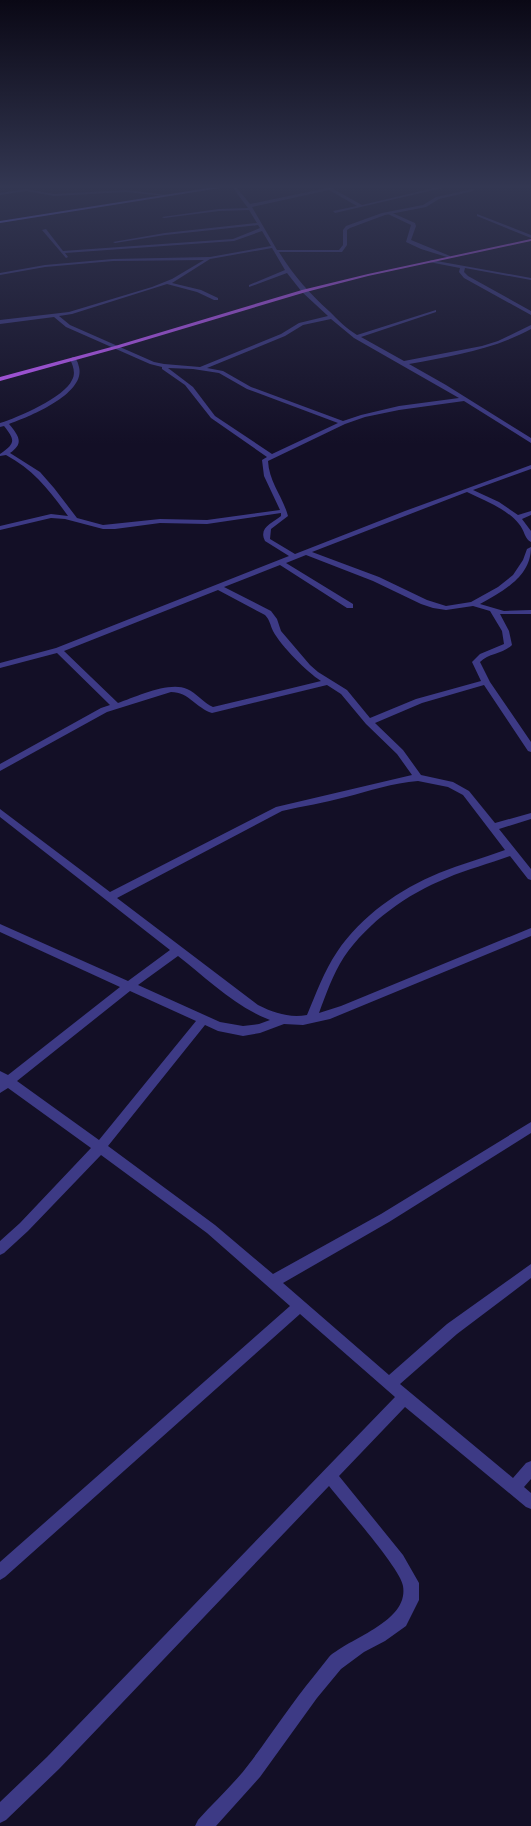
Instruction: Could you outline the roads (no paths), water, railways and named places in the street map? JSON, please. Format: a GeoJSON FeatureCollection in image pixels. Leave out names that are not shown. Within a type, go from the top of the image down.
{"type":"FeatureCollection","features":[{"type":"Feature","properties":{"kind":"main road"},"geometry":{"type":"LineString","coordinates":[[0,379],[117,347],[304,291],[376,273]]}},
{"type":"Feature","properties":{"kind":"street"},"geometry":{"type":"LineString","coordinates":[[0,322],[56,316],[90,308],[168,283],[184,273]]}},
{"type":"Feature","properties":{"kind":"street"},"geometry":{"type":"LineString","coordinates":[[251,286],[283,273]]}},
{"type":"Feature","properties":{"kind":"street"},"geometry":{"type":"LineString","coordinates":[[290,273],[304,291],[331,317],[356,337],[464,399],[531,441]]}},
{"type":"Feature","properties":{"kind":"street"},"geometry":{"type":"LineString","coordinates":[[462,273],[466,277],[530,311]]}},
{"type":"Feature","properties":{"kind":"street"},"geometry":{"type":"LineString","coordinates":[[502,273],[531,279]]}},
{"type":"Feature","properties":{"kind":"street"},"geometry":{"type":"LineString","coordinates":[[523,277],[531,275]]}},
{"type":"Feature","properties":{"kind":"street"},"geometry":{"type":"LineString","coordinates":[[168,283],[199,291],[216,299]]}},
{"type":"Feature","properties":{"kind":"street"},"geometry":{"type":"LineString","coordinates":[[356,337],[434,311]]}},
{"type":"Feature","properties":{"kind":"street"},"geometry":{"type":"LineString","coordinates":[[56,316],[68,326],[158,365],[185,381],[213,417],[270,456]]}},
{"type":"Feature","properties":{"kind":"street"},"geometry":{"type":"LineString","coordinates":[[202,368],[283,335],[301,324],[331,317]]}},
{"type":"Feature","properties":{"kind":"street"},"geometry":{"type":"LineString","coordinates":[[403,363],[472,351],[501,341],[531,327]]}},
{"type":"Feature","properties":{"kind":"street"},"geometry":{"type":"LineString","coordinates":[[74,359],[77,370],[74,384],[55,398],[23,417],[3,425],[15,436],[16,442],[3,454],[21,460],[39,474],[74,519]]}},
{"type":"Feature","properties":{"kind":"street"},"geometry":{"type":"LineString","coordinates":[[158,365],[202,368],[221,372],[249,388],[343,423]]}},
{"type":"Feature","properties":{"kind":"street"},"geometry":{"type":"LineString","coordinates":[[295,557],[267,540],[265,534],[266,529],[285,516],[284,511],[272,490],[266,471],[266,460],[270,456],[343,423],[380,411],[464,399]]}},
{"type":"Feature","properties":{"kind":"street"},"geometry":{"type":"LineString","coordinates":[[521,434],[531,430]]}},
{"type":"Feature","properties":{"kind":"street"},"geometry":{"type":"LineString","coordinates":[[0,666],[59,650],[280,562],[531,467]]}},
{"type":"Feature","properties":{"kind":"street"},"geometry":{"type":"LineString","coordinates":[[468,490],[496,504],[518,518],[529,532],[531,540]]}},
{"type":"Feature","properties":{"kind":"street"},"geometry":{"type":"LineString","coordinates":[[0,528],[51,516],[74,519],[103,527],[115,527],[167,520],[207,522],[284,511]]}},
{"type":"Feature","properties":{"kind":"street"},"geometry":{"type":"LineString","coordinates":[[518,518],[531,513]]}},
{"type":"Feature","properties":{"kind":"street"},"geometry":{"type":"LineString","coordinates":[[306,552],[376,579],[424,602],[446,608],[473,604],[506,586],[514,579],[526,562],[531,549]]}},
{"type":"Feature","properties":{"kind":"street"},"geometry":{"type":"LineString","coordinates":[[280,562],[350,606]]}},
{"type":"Feature","properties":{"kind":"street"},"geometry":{"type":"LineString","coordinates":[[218,587],[268,613],[273,619],[277,631],[315,674],[344,692],[369,722],[400,752],[418,778]]}},
{"type":"Feature","properties":{"kind":"street"},"geometry":{"type":"LineString","coordinates":[[473,604],[494,611],[514,613],[531,612]]}},
{"type":"Feature","properties":{"kind":"street"},"geometry":{"type":"LineString","coordinates":[[494,611],[505,629],[508,638],[508,645],[504,649],[479,658],[476,662],[486,682],[531,749]]}},
{"type":"Feature","properties":{"kind":"street"},"geometry":{"type":"LineString","coordinates":[[59,650],[116,706]]}},
{"type":"Feature","properties":{"kind":"street"},"geometry":{"type":"LineString","coordinates":[[0,768],[91,716],[116,706],[179,688],[188,692],[205,707],[212,710],[328,682]]}},
{"type":"Feature","properties":{"kind":"street"},"geometry":{"type":"LineString","coordinates":[[369,722],[419,701],[486,682]]}},
{"type":"Feature","properties":{"kind":"street"},"geometry":{"type":"LineString","coordinates":[[110,897],[279,809],[310,801],[343,796],[405,779],[418,778],[450,784],[466,793],[531,876]]}},
{"type":"Feature","properties":{"kind":"street"},"geometry":{"type":"LineString","coordinates":[[0,812],[260,1012],[281,1020]]}},
{"type":"Feature","properties":{"kind":"street"},"geometry":{"type":"LineString","coordinates":[[493,827],[531,816]]}},
{"type":"Feature","properties":{"kind":"street"},"geometry":{"type":"LineString","coordinates":[[312,1018],[323,990],[345,948],[365,926],[384,909],[414,890],[436,879],[512,852]]}},
{"type":"Feature","properties":{"kind":"street"},"geometry":{"type":"LineString","coordinates":[[0,928],[218,1026],[243,1031],[260,1028],[281,1020],[326,1016],[388,993],[531,932]]}},
{"type":"Feature","properties":{"kind":"street"},"geometry":{"type":"LineString","coordinates":[[178,950],[3,1082],[100,1147],[211,1229],[389,1384],[531,1502]]}},
{"type":"Feature","properties":{"kind":"street"},"geometry":{"type":"LineString","coordinates":[[0,1249],[24,1227],[100,1147],[204,1019]]}},
{"type":"Feature","properties":{"kind":"street"},"geometry":{"type":"LineString","coordinates":[[271,1282],[385,1218],[531,1127]]}},
{"type":"Feature","properties":{"kind":"street"},"geometry":{"type":"LineString","coordinates":[[389,1384],[452,1329],[531,1270]]}},
{"type":"Feature","properties":{"kind":"street"},"geometry":{"type":"LineString","coordinates":[[0,1572],[299,1306]]}},
{"type":"Feature","properties":{"kind":"street"},"geometry":{"type":"LineString","coordinates":[[0,1814],[52,1763],[405,1397]]}},
{"type":"Feature","properties":{"kind":"street"},"geometry":{"type":"LineString","coordinates":[[514,1488],[531,1468]]}},
{"type":"Feature","properties":{"kind":"street"},"geometry":{"type":"LineString","coordinates":[[204,1826],[254,1771],[311,1692],[336,1663],[358,1646],[380,1634],[400,1620],[411,1600],[411,1583],[398,1560],[330,1476]]}}]}
